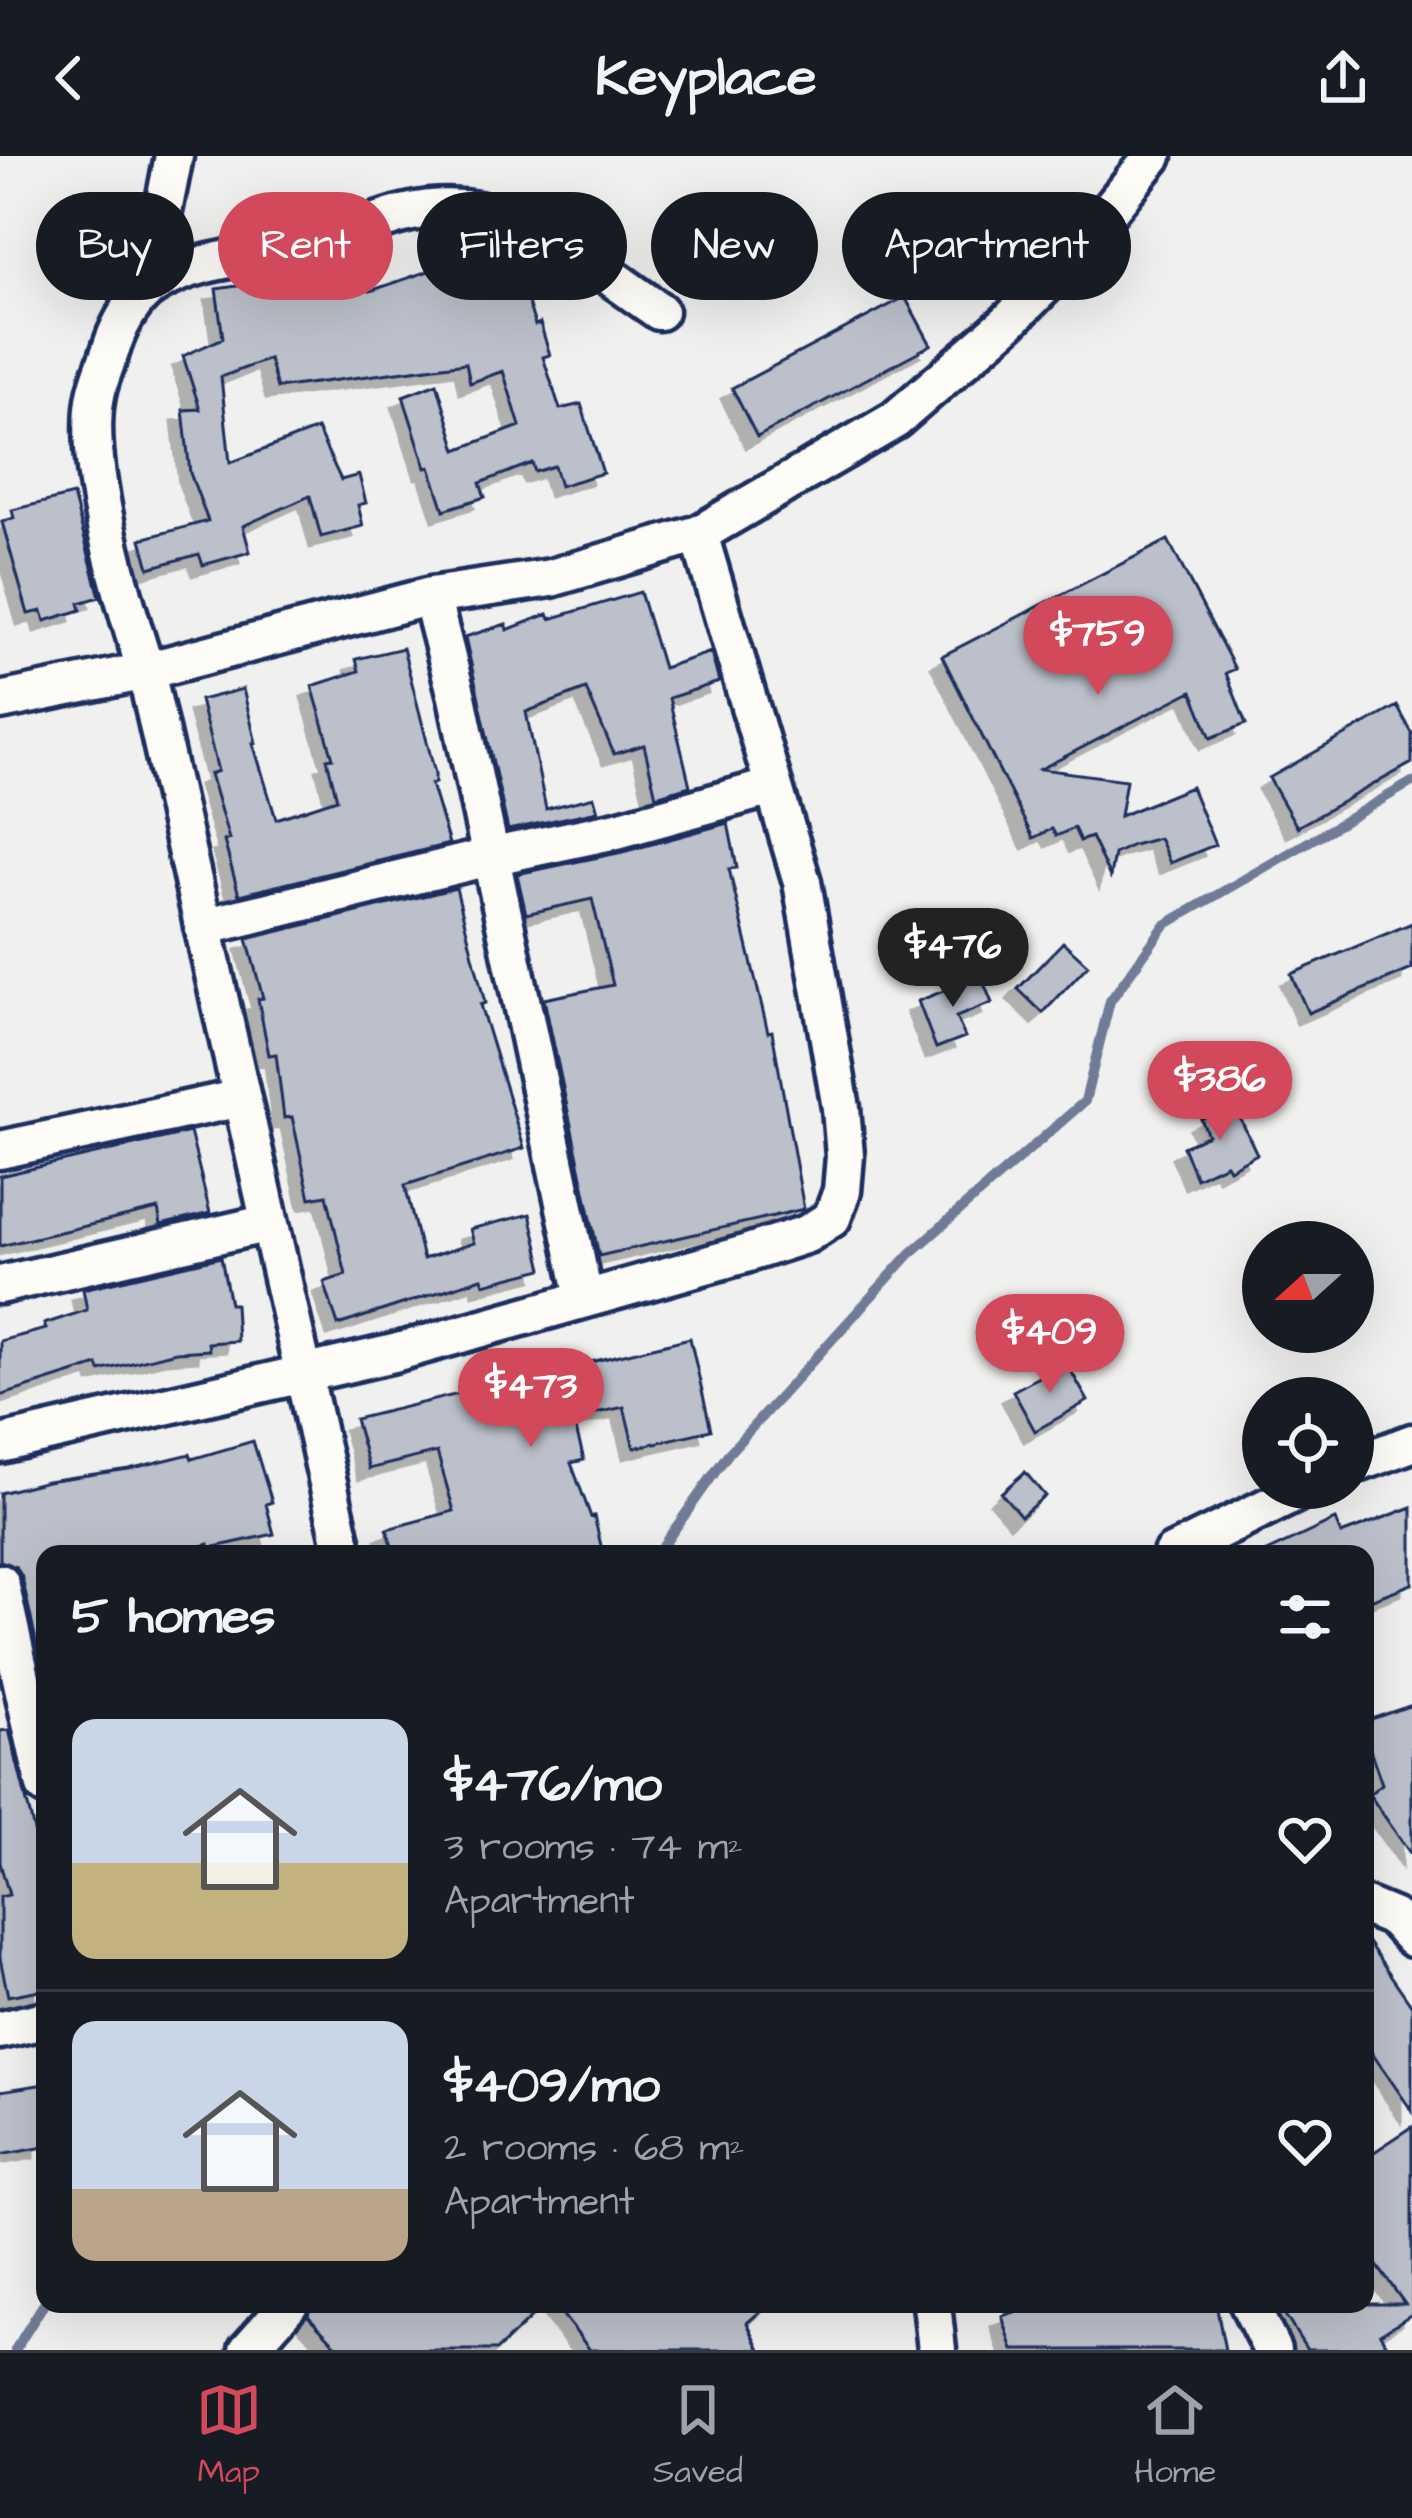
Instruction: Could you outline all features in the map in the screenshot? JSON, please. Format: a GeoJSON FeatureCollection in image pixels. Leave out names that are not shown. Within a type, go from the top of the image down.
{"type":"FeatureCollection","features":[{"type":"Feature","properties":{"kind":"street"},"geometry":{"type":"LineString","coordinates":[[170,192],[174,156]]}},
{"type":"Feature","properties":{"kind":"street"},"geometry":{"type":"LineString","coordinates":[[0,701],[146,670],[430,596],[551,578],[700,534],[895,420],[1061,269],[1153,156]]}},
{"type":"Feature","properties":{"kind":"street"},"geometry":{"type":"LineString","coordinates":[[194,265],[325,240],[410,212],[473,207],[530,224],[659,311]]}},
{"type":"Feature","properties":{"kind":"street"},"geometry":{"type":"LineString","coordinates":[[138,300],[120,325],[95,396],[93,448],[121,592],[146,670],[342,1545]]}},
{"type":"Feature","properties":{"kind":"street"},"geometry":{"type":"LineString","coordinates":[[0,1444],[394,1353],[806,1234],[832,1218],[842,1191],[845,1156],[838,1088],[802,882],[700,534]]}},
{"type":"Feature","properties":{"kind":"street"},"geometry":{"type":"LineString","coordinates":[[430,596],[457,697],[584,1297]]}},
{"type":"Feature","properties":{"kind":"street"},"geometry":{"type":"LineString","coordinates":[[203,927],[617,830],[772,787]]}},
{"type":"Feature","properties":{"kind":"street"},"geometry":{"type":"LineString","coordinates":[[0,1150],[241,1098]]}},
{"type":"Feature","properties":{"kind":"street"},"geometry":{"type":"LineString","coordinates":[[0,1285],[269,1223]]}},
{"type":"Feature","properties":{"kind":"street"},"geometry":{"type":"LineString","coordinates":[[1374,1457],[1412,1443]]}},
{"type":"Feature","properties":{"kind":"street"},"geometry":{"type":"LineString","coordinates":[[1190,1545],[1263,1509]]}},
{"type":"Feature","properties":{"kind":"street"},"geometry":{"type":"LineString","coordinates":[[0,1583],[26,1734]]}},
{"type":"Feature","properties":{"kind":"street"},"geometry":{"type":"LineString","coordinates":[[1374,1910],[1394,1918],[1412,1939]]}},
{"type":"Feature","properties":{"kind":"street"},"geometry":{"type":"LineString","coordinates":[[0,2030],[36,2022]]}},
{"type":"Feature","properties":{"kind":"street"},"geometry":{"type":"LineString","coordinates":[[248,2350],[282,2313]]}},
{"type":"Feature","properties":{"kind":"street"},"geometry":{"type":"LineString","coordinates":[[933,2313],[937,2350]]}},
{"type":"Feature","properties":{"kind":"street"},"geometry":{"type":"LineString","coordinates":[[1254,2313],[1272,2350]]}},
{"type":"Feature","properties":{"kind":"building"},"geometry":{"type":"Polygon","coordinates":[[[417,275],[417,300],[527,300],[550,355],[543,357],[560,409],[581,404],[603,473],[560,486],[554,466],[535,472],[532,463],[480,483],[485,497],[444,510],[403,396],[437,383],[457,450],[520,426],[503,371],[470,383],[466,363],[277,388],[269,359],[221,377],[230,463],[317,429],[341,480],[359,475],[366,503],[358,505],[363,526],[321,537],[310,496],[243,526],[250,552],[203,565],[199,554],[149,568],[141,539],[208,521],[190,473],[183,410],[200,409],[183,356],[223,338],[216,289],[218,300],[393,300],[393,283],[417,275]]]}},
{"type":"Feature","properties":{"kind":"building"},"geometry":{"type":"Polygon","coordinates":[[[899,300],[907,300],[931,345],[757,437],[732,388],[899,300]]]}},
{"type":"Feature","properties":{"kind":"building"},"geometry":{"type":"Polygon","coordinates":[[[73,495],[100,597],[79,603],[81,610],[45,621],[42,611],[28,614],[2,522],[14,518],[12,510],[73,495]]]}},
{"type":"Feature","properties":{"kind":"building"},"geometry":{"type":"Polygon","coordinates":[[[1168,540],[1235,669],[1226,673],[1246,724],[1211,738],[1192,691],[1041,769],[1126,780],[1120,816],[1191,787],[1215,845],[1170,863],[1159,838],[1133,845],[1114,854],[1110,877],[1091,837],[1080,841],[1074,828],[1056,836],[1052,829],[1033,838],[942,656],[1168,540]]]}},
{"type":"Feature","properties":{"kind":"building"},"geometry":{"type":"Polygon","coordinates":[[[640,592],[663,668],[711,652],[719,682],[669,698],[690,786],[656,796],[644,745],[614,754],[586,689],[526,712],[546,809],[594,797],[598,811],[508,830],[465,637],[506,624],[507,630],[548,614],[550,619],[640,592]]]}},
{"type":"Feature","properties":{"kind":"building"},"geometry":{"type":"Polygon","coordinates":[[[403,648],[435,773],[431,784],[449,844],[239,895],[210,774],[218,771],[200,700],[243,689],[276,819],[337,799],[327,759],[333,758],[312,686],[359,671],[356,659],[403,648]]]}},
{"type":"Feature","properties":{"kind":"building"},"geometry":{"type":"Polygon","coordinates":[[[1397,706],[1412,733],[1412,763],[1297,827],[1269,778],[1397,706]]]}},
{"type":"Feature","properties":{"kind":"building"},"geometry":{"type":"Polygon","coordinates":[[[728,823],[737,868],[729,869],[768,1032],[772,1031],[804,1209],[599,1256],[544,999],[613,985],[592,899],[526,914],[517,874],[728,823]]]}},
{"type":"Feature","properties":{"kind":"building"},"geometry":{"type":"Polygon","coordinates":[[[456,888],[485,1003],[480,1005],[524,1148],[405,1185],[423,1259],[474,1243],[470,1229],[530,1214],[543,1269],[484,1284],[482,1278],[338,1325],[324,1282],[346,1275],[327,1195],[310,1198],[292,1117],[284,1118],[276,1054],[269,1055],[258,999],[263,998],[247,939],[456,888]]]}},
{"type":"Feature","properties":{"kind":"building"},"geometry":{"type":"Polygon","coordinates":[[[1412,923],[1412,969],[1308,1013],[1291,974],[1412,923]]]}},
{"type":"Feature","properties":{"kind":"building"},"geometry":{"type":"Polygon","coordinates":[[[1063,942],[1088,965],[1043,1013],[1018,989],[1063,942]]]}},
{"type":"Feature","properties":{"kind":"building"},"geometry":{"type":"Polygon","coordinates":[[[981,976],[992,1003],[956,1017],[965,1037],[936,1048],[918,1001],[981,976]]]}},
{"type":"Feature","properties":{"kind":"building"},"geometry":{"type":"Polygon","coordinates":[[[1234,1105],[1257,1154],[1229,1169],[1226,1164],[1196,1178],[1183,1147],[1208,1135],[1201,1119],[1234,1105]]]}},
{"type":"Feature","properties":{"kind":"building"},"geometry":{"type":"Polygon","coordinates":[[[190,1132],[210,1213],[161,1225],[158,1209],[0,1246],[0,1176],[190,1132]]]}},
{"type":"Feature","properties":{"kind":"building"},"geometry":{"type":"Polygon","coordinates":[[[221,1257],[230,1304],[235,1304],[237,1341],[208,1343],[209,1350],[176,1352],[100,1371],[98,1365],[0,1396],[0,1341],[46,1329],[44,1324],[87,1310],[83,1289],[221,1257]]]}},
{"type":"Feature","properties":{"kind":"building"},"geometry":{"type":"Polygon","coordinates":[[[690,1338],[711,1430],[634,1448],[624,1407],[573,1418],[584,1460],[571,1463],[601,1545],[391,1545],[387,1529],[454,1511],[437,1452],[369,1469],[355,1419],[690,1338]]]}},
{"type":"Feature","properties":{"kind":"building"},"geometry":{"type":"Polygon","coordinates":[[[1066,1362],[1088,1401],[1035,1431],[1013,1391],[1066,1362]]]}},
{"type":"Feature","properties":{"kind":"building"},"geometry":{"type":"Polygon","coordinates":[[[253,1441],[272,1502],[266,1504],[274,1534],[224,1545],[36,1545],[36,1641],[22,1577],[16,1567],[0,1561],[0,1493],[190,1454],[192,1459],[253,1441]]]}},
{"type":"Feature","properties":{"kind":"building"},"geometry":{"type":"Polygon","coordinates":[[[1025,1472],[1045,1496],[1021,1516],[1001,1493],[1025,1472]]]}},
{"type":"Feature","properties":{"kind":"building"},"geometry":{"type":"Polygon","coordinates":[[[1412,1507],[1412,1584],[1374,1599],[1374,1545],[1281,1545],[1335,1520],[1341,1534],[1412,1507]]]}},
{"type":"Feature","properties":{"kind":"building"},"geometry":{"type":"Polygon","coordinates":[[[1412,1705],[1412,1856],[1374,1801],[1374,1790],[1382,1784],[1374,1761],[1374,1718],[1412,1705]]]}},
{"type":"Feature","properties":{"kind":"building"},"geometry":{"type":"Polygon","coordinates":[[[9,1730],[36,1839],[36,1991],[8,1996],[0,1958],[0,1897],[9,1895],[0,1863],[0,1731],[9,1730]]]}},
{"type":"Feature","properties":{"kind":"building"},"geometry":{"type":"Polygon","coordinates":[[[1374,1951],[1412,2006],[1412,2111],[1374,2056],[1374,1951]]]}},
{"type":"Feature","properties":{"kind":"building"},"geometry":{"type":"Polygon","coordinates":[[[36,2085],[36,2149],[0,2155],[0,2091],[36,2085]]]}},
{"type":"Feature","properties":{"kind":"building"},"geometry":{"type":"Polygon","coordinates":[[[1412,2127],[1412,2314],[1380,2334],[1390,2350],[1307,2350],[1284,2313],[1374,2313],[1374,2304],[1405,2304],[1374,2261],[1374,2152],[1412,2127]]]}},
{"type":"Feature","properties":{"kind":"building"},"geometry":{"type":"Polygon","coordinates":[[[536,2313],[497,2350],[341,2350],[308,2316],[536,2313]]]}},
{"type":"Feature","properties":{"kind":"building"},"geometry":{"type":"Polygon","coordinates":[[[561,2313],[759,2313],[747,2323],[760,2350],[590,2350],[561,2313]]]}},
{"type":"Feature","properties":{"kind":"building"},"geometry":{"type":"Polygon","coordinates":[[[1218,2313],[1225,2350],[1013,2350],[1002,2316],[1218,2313]]]}},
{"type":"Feature","properties":{"kind":"waterway"},"geometry":{"type":"LineString","coordinates":[[663,1545],[728,1454],[910,1254],[1085,1101],[1110,1001],[1165,925],[1412,782]]}},
{"type":"Feature","properties":{"kind":"waterway"},"geometry":{"type":"LineString","coordinates":[[15,2350],[38,2313]]}}]}
